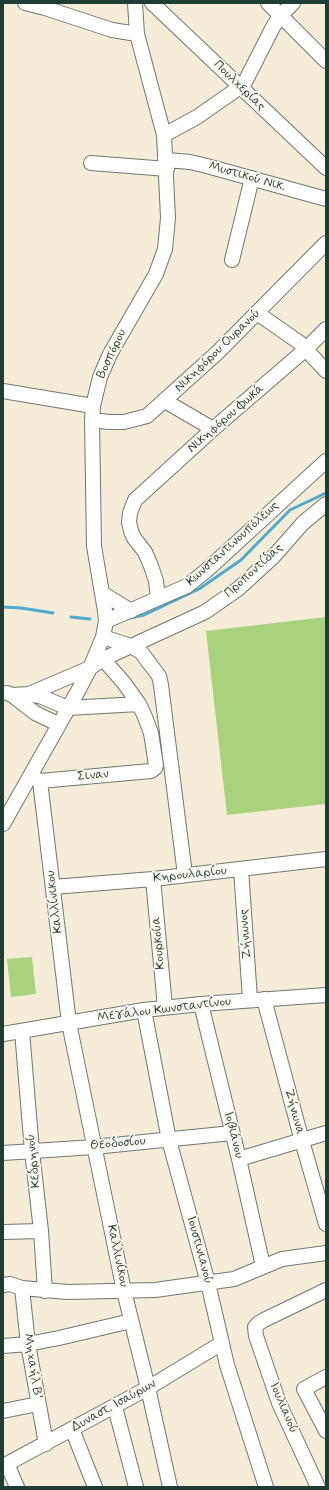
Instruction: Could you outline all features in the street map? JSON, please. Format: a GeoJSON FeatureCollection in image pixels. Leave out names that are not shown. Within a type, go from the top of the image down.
{"type":"FeatureCollection","features":[{"type":"Feature","properties":{"kind":"street"},"geometry":{"type":"LineString","coordinates":[[25,3],[46,8],[112,30],[137,34]]}},
{"type":"Feature","properties":{"kind":"street","name":"Βοσπόρου"},"geometry":{"type":"LineString","coordinates":[[68,708],[90,668],[103,637],[106,621],[94,546],[93,406],[100,377],[110,354],[156,274],[164,249],[168,218],[167,164],[164,135],[137,34],[135,3]]}},
{"type":"Feature","properties":{"kind":"street","name":"Πουλχερίας"},"geometry":{"type":"LineString","coordinates":[[152,3],[326,168]]}},
{"type":"Feature","properties":{"kind":"street"},"geometry":{"type":"LineString","coordinates":[[268,3],[326,60]]}},
{"type":"Feature","properties":{"kind":"street"},"geometry":{"type":"LineString","coordinates":[[164,135],[197,117],[240,88],[249,77],[265,42],[280,16],[293,3]]}},
{"type":"Feature","properties":{"kind":"street","name":"Μυστικού Νικ."},"geometry":{"type":"LineString","coordinates":[[92,163],[167,164],[190,162],[326,199]]}},
{"type":"Feature","properties":{"kind":"street"},"geometry":{"type":"LineString","coordinates":[[232,260],[252,178]]}},
{"type":"Feature","properties":{"kind":"street","name":"Νικηφόρου Ουρανού"},"geometry":{"type":"LineString","coordinates":[[92,420],[124,422],[147,416],[217,353],[326,243]]}},
{"type":"Feature","properties":{"kind":"street"},"geometry":{"type":"LineString","coordinates":[[257,314],[293,337],[326,371]]}},
{"type":"Feature","properties":{"kind":"street","name":"Νικηφόρου Φωκά"},"geometry":{"type":"LineString","coordinates":[[158,598],[156,581],[151,566],[145,552],[134,538],[131,531],[129,522],[130,513],[135,500],[213,428],[306,349],[326,329]]}},
{"type":"Feature","properties":{"kind":"street"},"geometry":{"type":"LineString","coordinates":[[3,391],[93,406]]}},
{"type":"Feature","properties":{"kind":"street"},"geometry":{"type":"LineString","coordinates":[[165,401],[213,428]]}},
{"type":"Feature","properties":{"kind":"street","name":"Κωνσταντινουπόλεως"},"geometry":{"type":"LineString","coordinates":[[106,621],[187,586],[207,570],[326,461]]}},
{"type":"Feature","properties":{"kind":"street","name":"Προποντίδας"},"geometry":{"type":"LineString","coordinates":[[90,668],[103,659],[205,612],[238,589],[274,556],[303,523],[326,504]]}},
{"type":"Feature","properties":{"kind":"street"},"geometry":{"type":"LineString","coordinates":[[102,593],[131,611]]}},
{"type":"Feature","properties":{"kind":"street"},"geometry":{"type":"LineString","coordinates":[[103,637],[131,646],[141,652],[159,676],[185,875]]}},
{"type":"Feature","properties":{"kind":"street"},"geometry":{"type":"LineString","coordinates":[[103,659],[124,683],[139,704]]}},
{"type":"Feature","properties":{"kind":"street"},"geometry":{"type":"LineString","coordinates":[[29,694],[90,668]]}},
{"type":"Feature","properties":{"kind":"street"},"geometry":{"type":"LineString","coordinates":[[8,693],[29,694],[42,697],[68,708],[139,704]]}},
{"type":"Feature","properties":{"kind":"street"},"geometry":{"type":"LineString","coordinates":[[8,693],[36,713],[58,724]]}},
{"type":"Feature","properties":{"kind":"street","name":"Σιναν"},"geometry":{"type":"LineString","coordinates":[[36,778],[151,771],[156,765],[151,733],[139,704]]}},
{"type":"Feature","properties":{"kind":"street"},"geometry":{"type":"LineString","coordinates":[[3,824],[36,778],[58,724],[68,708]]}},
{"type":"Feature","properties":{"kind":"street","name":"Καλλίνικου"},"geometry":{"type":"LineString","coordinates":[[36,778],[53,887],[69,1023]]}},
{"type":"Feature","properties":{"kind":"street","name":"Κηρουλαρίου"},"geometry":{"type":"LineString","coordinates":[[53,887],[153,879],[326,859]]}},
{"type":"Feature","properties":{"kind":"street","name":"Ζήνωνος"},"geometry":{"type":"LineString","coordinates":[[241,869],[257,999]]}},
{"type":"Feature","properties":{"kind":"street","name":"Κουρκούα"},"geometry":{"type":"LineString","coordinates":[[153,879],[165,1007]]}},
{"type":"Feature","properties":{"kind":"street","name":"Μεγάλου Κωνσταντίνου"},"geometry":{"type":"LineString","coordinates":[[3,1034],[165,1007],[326,994]]}},
{"type":"Feature","properties":{"kind":"street","name":"Ζήνωνα"},"geometry":{"type":"LineString","coordinates":[[257,999],[302,1141],[326,1224]]}},
{"type":"Feature","properties":{"kind":"street","name":"Ιοβιάνου"},"geometry":{"type":"LineString","coordinates":[[200,1004],[239,1158],[263,1266]]}},
{"type":"Feature","properties":{"kind":"street","name":"Ιουστινιανού"},"geometry":{"type":"LineString","coordinates":[[144,1010],[169,1140],[208,1283],[227,1365],[266,1487]]}},
{"type":"Feature","properties":{"kind":"street","name":"Καλλινίκου"},"geometry":{"type":"LineString","coordinates":[[69,1023],[124,1291],[148,1388],[170,1487]]}},
{"type":"Feature","properties":{"kind":"street","name":"Κεδρηνού"},"geometry":{"type":"LineString","coordinates":[[22,1031],[32,1151],[41,1231],[45,1291]]}},
{"type":"Feature","properties":{"kind":"street","name":"Θεοδοσίου"},"geometry":{"type":"LineString","coordinates":[[3,1153],[94,1147],[232,1133]]}},
{"type":"Feature","properties":{"kind":"street"},"geometry":{"type":"LineString","coordinates":[[239,1158],[326,1133]]}},
{"type":"Feature","properties":{"kind":"street"},"geometry":{"type":"LineString","coordinates":[[3,1232],[41,1231]]}},
{"type":"Feature","properties":{"kind":"street"},"geometry":{"type":"LineString","coordinates":[[3,1285],[10,1284],[22,1288],[68,1292],[156,1290],[234,1279],[282,1258],[326,1253]]}},
{"type":"Feature","properties":{"kind":"street","name":"Μηχαήλ Β'"},"geometry":{"type":"LineString","coordinates":[[22,1288],[28,1344],[46,1444]]}},
{"type":"Feature","properties":{"kind":"street","name":"Ιουλιανού"},"geometry":{"type":"LineString","coordinates":[[318,1487],[279,1403],[256,1336],[255,1327],[264,1320],[326,1290]]}},
{"type":"Feature","properties":{"kind":"street"},"geometry":{"type":"LineString","coordinates":[[3,1346],[28,1344],[59,1338],[131,1321]]}},
{"type":"Feature","properties":{"kind":"street","name":"Δυναστ. Ισαύρων"},"geometry":{"type":"LineString","coordinates":[[5,1465],[115,1407],[222,1343]]}},
{"type":"Feature","properties":{"kind":"street"},"geometry":{"type":"LineString","coordinates":[[326,1377],[304,1389],[326,1431]]}},
{"type":"Feature","properties":{"kind":"street"},"geometry":{"type":"LineString","coordinates":[[3,1412],[38,1404]]}},
{"type":"Feature","properties":{"kind":"street"},"geometry":{"type":"LineString","coordinates":[[115,1407],[136,1487]]}},
{"type":"Feature","properties":{"kind":"street"},"geometry":{"type":"LineString","coordinates":[[72,1429],[95,1487]]}},
{"type":"Feature","properties":{"kind":"street"},"geometry":{"type":"LineString","coordinates":[[5,1465],[17,1487]]}},
{"type":"Feature","properties":{"kind":"green space"},"geometry":{"type":"Polygon","coordinates":[[[326,617],[326,804],[227,815],[206,631],[326,617]]]}},
{"type":"Feature","properties":{"kind":"green space"},"geometry":{"type":"Polygon","coordinates":[[[32,957],[36,994],[11,997],[7,959],[32,957]]]}},
{"type":"Feature","properties":{"kind":"waterway"},"geometry":{"type":"LineString","coordinates":[[124,619],[144,615],[199,589],[241,560],[290,510],[326,493]]}},
{"type":"Feature","properties":{"kind":"waterway"},"geometry":{"type":"LineString","coordinates":[[3,607],[53,613]]}},
{"type":"Feature","properties":{"kind":"waterway"},"geometry":{"type":"LineString","coordinates":[[71,617],[90,619]]}}]}
